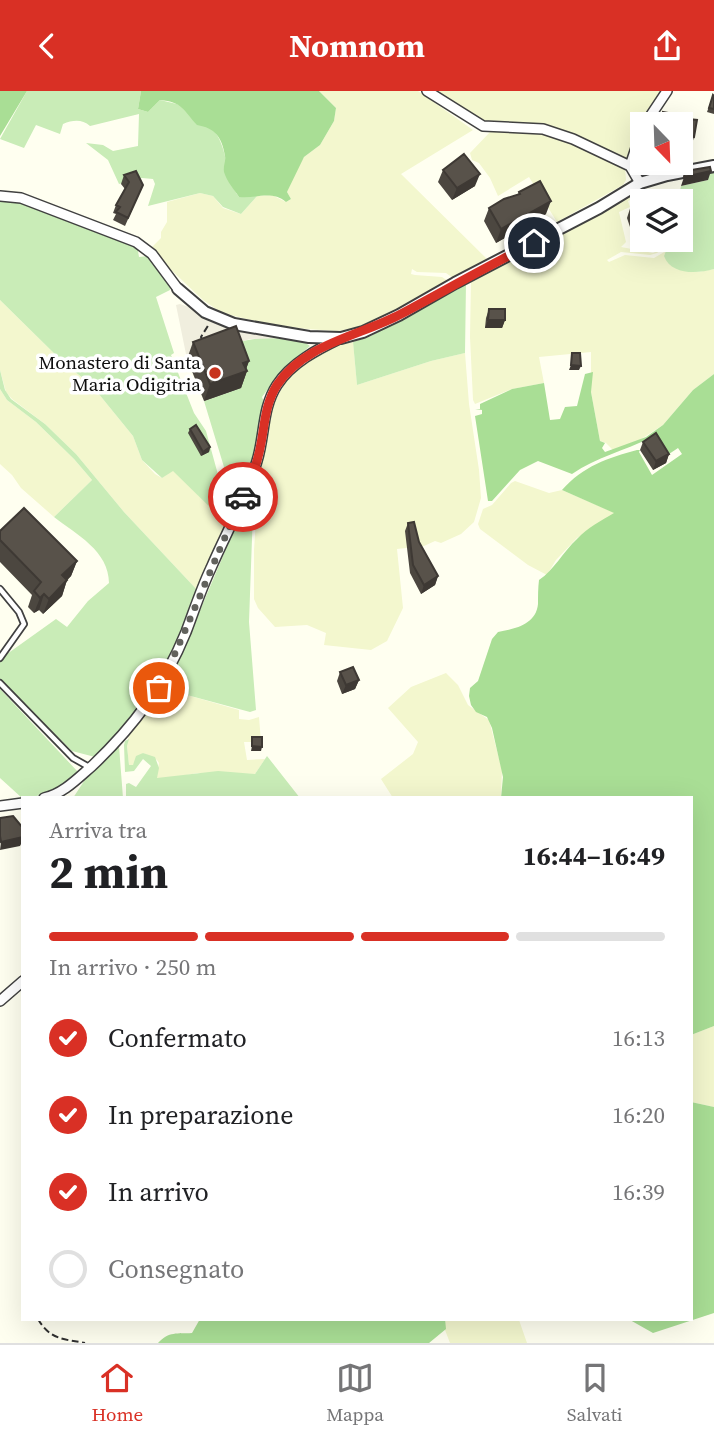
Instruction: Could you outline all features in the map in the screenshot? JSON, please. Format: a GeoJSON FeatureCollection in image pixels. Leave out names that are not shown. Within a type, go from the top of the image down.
{"type":"FeatureCollection","features":[{"type":"Feature","properties":{"kind":"street"},"geometry":{"type":"LineString","coordinates":[[427,91],[483,126],[543,129],[585,144],[630,166]]}},
{"type":"Feature","properties":{"kind":"street"},"geometry":{"type":"LineString","coordinates":[[653,112],[667,91]]}},
{"type":"Feature","properties":{"kind":"street"},"geometry":{"type":"LineString","coordinates":[[48,796],[69,786],[134,723],[164,677],[253,473],[260,450],[268,401],[279,383],[307,357],[341,338],[363,332],[400,315],[455,283],[599,208],[640,183],[714,166]]}},
{"type":"Feature","properties":{"kind":"street"},"geometry":{"type":"LineString","coordinates":[[635,175],[640,183]]}},
{"type":"Feature","properties":{"kind":"street"},"geometry":{"type":"LineString","coordinates":[[0,197],[21,198],[136,242],[152,254],[178,289],[215,317],[245,326],[309,337],[341,338]]}},
{"type":"Feature","properties":{"kind":"street"},"geometry":{"type":"LineString","coordinates":[[66,796],[69,786]]}},
{"type":"Feature","properties":{"kind":"street"},"geometry":{"type":"LineString","coordinates":[[0,806],[21,803]]}},
{"type":"Feature","properties":{"kind":"street"},"geometry":{"type":"LineString","coordinates":[[0,1001],[21,983]]}},
{"type":"Feature","properties":{"kind":"lane"},"geometry":{"type":"LineString","coordinates":[[0,658],[24,624],[19,612],[1,589]]}},
{"type":"Feature","properties":{"kind":"lane"},"geometry":{"type":"LineString","coordinates":[[0,683],[73,758],[90,767]]}},
{"type":"Feature","properties":{"kind":"path"},"geometry":{"type":"LineString","coordinates":[[204,344],[201,337],[215,317]]}},
{"type":"Feature","properties":{"kind":"path"},"geometry":{"type":"LineString","coordinates":[[39,1321],[51,1337],[85,1343]]}},
{"type":"Feature","properties":{"kind":"green space"},"geometry":{"type":"Polygon","coordinates":[[[0,91],[27,91],[0,136],[0,91]]]}},
{"type":"Feature","properties":{"kind":"green space"},"geometry":{"type":"Polygon","coordinates":[[[27,91],[141,91],[138,109],[148,112],[160,100],[185,106],[193,119],[209,127],[217,135],[224,150],[231,182],[239,197],[257,196],[241,214],[223,207],[213,196],[200,193],[148,206],[155,184],[153,179],[142,178],[119,184],[108,160],[86,143],[103,145],[113,151],[138,146],[139,114],[90,126],[81,121],[70,122],[63,124],[60,134],[36,125],[24,148],[0,139],[27,91]]]}},
{"type":"Feature","properties":{"kind":"green space"},"geometry":{"type":"Polygon","coordinates":[[[141,91],[319,91],[336,108],[334,121],[320,145],[304,157],[287,192],[291,199],[286,202],[275,196],[239,197],[224,172],[225,156],[217,135],[209,128],[197,125],[174,103],[160,100],[148,112],[138,109],[141,91]]]}},
{"type":"Feature","properties":{"kind":"green space"},"geometry":{"type":"Polygon","coordinates":[[[319,91],[418,91],[473,130],[401,174],[487,259],[453,278],[446,273],[417,272],[412,269],[411,274],[442,277],[448,281],[392,313],[356,328],[337,331],[307,329],[268,324],[222,313],[203,300],[167,266],[152,247],[161,238],[161,232],[167,222],[167,202],[200,193],[213,196],[223,208],[241,214],[257,196],[272,195],[286,202],[291,199],[287,192],[296,171],[304,157],[320,145],[334,121],[336,108],[319,91]]]}},
{"type":"Feature","properties":{"kind":"green space"},"geometry":{"type":"Polygon","coordinates":[[[440,91],[661,91],[647,112],[630,112],[630,150],[626,161],[574,137],[480,123],[438,94],[440,91]]]}},
{"type":"Feature","properties":{"kind":"green space"},"geometry":{"type":"Polygon","coordinates":[[[491,131],[550,133],[625,168],[626,180],[623,185],[557,222],[529,177],[498,196],[490,178],[479,163],[472,160],[470,153],[491,131]]]}},
{"type":"Feature","properties":{"kind":"green space"},"geometry":{"type":"Polygon","coordinates":[[[714,172],[714,269],[685,272],[672,267],[664,256],[666,252],[693,252],[693,189],[680,189],[681,186],[708,180],[707,173],[714,172]]]}},
{"type":"Feature","properties":{"kind":"green space"},"geometry":{"type":"Polygon","coordinates":[[[630,196],[630,207],[619,212],[626,242],[621,247],[630,249],[630,252],[658,252],[650,255],[621,252],[607,260],[609,262],[625,255],[654,258],[666,252],[664,256],[698,272],[714,269],[714,374],[693,390],[663,425],[638,441],[613,450],[600,441],[591,392],[591,352],[539,357],[544,383],[512,389],[475,404],[470,337],[471,280],[630,196]]]}},
{"type":"Feature","properties":{"kind":"green space"},"geometry":{"type":"Polygon","coordinates":[[[0,198],[14,198],[137,245],[139,257],[148,256],[171,285],[170,290],[156,297],[174,353],[171,355],[194,413],[206,431],[225,500],[223,507],[231,513],[227,524],[173,471],[162,478],[142,460],[133,436],[98,393],[0,300],[0,198]]]}},
{"type":"Feature","properties":{"kind":"green space"},"geometry":{"type":"Polygon","coordinates":[[[466,282],[465,353],[357,385],[353,342],[371,336],[466,282]]]}},
{"type":"Feature","properties":{"kind":"green space"},"geometry":{"type":"Polygon","coordinates":[[[0,300],[98,393],[133,436],[142,460],[155,474],[162,478],[173,470],[227,524],[199,592],[124,512],[76,454],[6,392],[0,370],[0,300]]]}},
{"type":"Feature","properties":{"kind":"green space"},"geometry":{"type":"Polygon","coordinates":[[[266,337],[301,340],[310,346],[282,370],[262,397],[264,402],[251,465],[234,500],[204,401],[241,388],[230,343],[266,337]]]}},
{"type":"Feature","properties":{"kind":"green space"},"geometry":{"type":"Polygon","coordinates":[[[353,342],[357,385],[465,353],[481,498],[474,522],[461,534],[441,543],[435,541],[424,546],[397,549],[403,608],[387,641],[371,650],[324,645],[326,633],[307,625],[275,627],[258,608],[254,599],[259,474],[273,405],[287,379],[309,359],[330,347],[353,342]]]}},
{"type":"Feature","properties":{"kind":"green space"},"geometry":{"type":"Polygon","coordinates":[[[0,370],[5,390],[11,399],[45,424],[76,454],[124,512],[199,592],[157,681],[144,702],[130,721],[95,757],[72,751],[0,680],[0,659],[56,619],[67,627],[88,601],[109,583],[104,562],[90,544],[54,517],[92,480],[36,422],[7,400],[0,389],[0,370]]]}},
{"type":"Feature","properties":{"kind":"green space"},"geometry":{"type":"Polygon","coordinates":[[[593,372],[591,392],[600,441],[605,443],[602,448],[605,452],[646,437],[663,425],[693,390],[714,374],[714,1026],[693,1034],[693,796],[501,796],[503,777],[492,728],[487,717],[476,712],[469,696],[470,688],[478,681],[492,639],[498,632],[523,625],[533,617],[538,604],[539,580],[581,535],[614,513],[562,490],[587,469],[626,453],[640,450],[652,475],[682,454],[678,448],[663,458],[650,438],[572,474],[538,461],[520,470],[492,501],[488,501],[475,416],[482,414],[482,410],[475,409],[480,409],[480,404],[512,389],[544,383],[550,420],[560,419],[565,407],[577,406],[585,374],[593,372]]]}},
{"type":"Feature","properties":{"kind":"green space"},"geometry":{"type":"Polygon","coordinates":[[[0,389],[7,400],[36,422],[92,480],[54,517],[21,488],[0,464],[0,389]]]}},
{"type":"Feature","properties":{"kind":"green space"},"geometry":{"type":"Polygon","coordinates":[[[515,481],[549,493],[562,490],[615,513],[577,538],[556,560],[547,575],[528,565],[480,529],[478,524],[483,509],[492,505],[515,481]]]}},
{"type":"Feature","properties":{"kind":"green space"},"geometry":{"type":"Polygon","coordinates":[[[254,483],[249,622],[256,710],[250,712],[164,686],[193,627],[254,483]]]}},
{"type":"Feature","properties":{"kind":"green space"},"geometry":{"type":"Polygon","coordinates":[[[446,673],[458,685],[468,705],[489,720],[502,770],[501,796],[392,796],[381,779],[413,754],[418,742],[388,708],[411,687],[446,673]]]}},
{"type":"Feature","properties":{"kind":"green space"},"geometry":{"type":"Polygon","coordinates":[[[164,686],[239,710],[239,719],[259,717],[261,742],[244,742],[247,760],[265,759],[255,774],[198,773],[156,778],[159,763],[143,753],[133,765],[129,765],[129,733],[137,726],[164,686]]]}},
{"type":"Feature","properties":{"kind":"green space"},"geometry":{"type":"Polygon","coordinates":[[[0,689],[79,773],[45,793],[21,797],[0,778],[0,689]]]}},
{"type":"Feature","properties":{"kind":"green space"},"geometry":{"type":"Polygon","coordinates":[[[129,739],[129,765],[133,765],[136,756],[143,753],[155,757],[159,768],[157,778],[218,771],[255,774],[267,756],[298,796],[126,796],[126,784],[136,787],[151,766],[143,759],[134,771],[125,772],[125,741],[129,739]]]}},
{"type":"Feature","properties":{"kind":"green space"},"geometry":{"type":"Polygon","coordinates":[[[119,746],[123,796],[74,796],[88,775],[119,746]]]}},
{"type":"Feature","properties":{"kind":"green space"},"geometry":{"type":"Polygon","coordinates":[[[714,1026],[714,1107],[693,1102],[693,1034],[714,1026]]]}},
{"type":"Feature","properties":{"kind":"green space"},"geometry":{"type":"Polygon","coordinates":[[[693,1102],[714,1107],[714,1313],[693,1320],[693,1102]]]}},
{"type":"Feature","properties":{"kind":"green space"},"geometry":{"type":"Polygon","coordinates":[[[199,1321],[445,1321],[446,1329],[429,1343],[158,1343],[170,1335],[192,1333],[199,1321]]]}},
{"type":"Feature","properties":{"kind":"green space"},"geometry":{"type":"Polygon","coordinates":[[[445,1321],[519,1321],[527,1343],[450,1343],[445,1321]]]}},
{"type":"Feature","properties":{"kind":"green space"},"geometry":{"type":"Polygon","coordinates":[[[632,1321],[690,1321],[653,1333],[632,1321]]]}},
{"type":"Feature","properties":{"kind":"shaded area"},"geometry":{"type":"Polygon","coordinates":[[[176,305],[194,309],[210,322],[285,338],[250,339],[187,359],[176,305]]]}},
{"type":"Feature","properties":{"kind":"building"},"geometry":{"type":"Polygon","coordinates":[[[714,96],[714,109],[709,108],[714,96]]]}},
{"type":"Feature","properties":{"kind":"building"},"geometry":{"type":"Polygon","coordinates":[[[693,120],[697,120],[693,137],[693,120]]]}},
{"type":"Feature","properties":{"kind":"building"},"geometry":{"type":"Polygon","coordinates":[[[464,154],[480,174],[457,188],[443,170],[464,154]]]}},
{"type":"Feature","properties":{"kind":"building"},"geometry":{"type":"Polygon","coordinates":[[[710,167],[711,171],[693,175],[693,170],[710,167]]]}},
{"type":"Feature","properties":{"kind":"building"},"geometry":{"type":"Polygon","coordinates":[[[136,171],[143,185],[128,218],[116,212],[120,207],[116,205],[129,182],[124,175],[136,171]]]}},
{"type":"Feature","properties":{"kind":"building"},"geometry":{"type":"Polygon","coordinates":[[[540,181],[551,201],[501,229],[489,208],[520,194],[519,192],[540,181]]]}},
{"type":"Feature","properties":{"kind":"building"},"geometry":{"type":"Polygon","coordinates":[[[489,309],[505,309],[505,320],[488,320],[489,309]]]}},
{"type":"Feature","properties":{"kind":"building"},"geometry":{"type":"Polygon","coordinates":[[[236,326],[249,361],[243,363],[247,371],[210,384],[193,342],[236,326]]]}},
{"type":"Feature","properties":{"kind":"building"},"geometry":{"type":"Polygon","coordinates":[[[572,353],[580,353],[581,366],[571,365],[572,353]]]}},
{"type":"Feature","properties":{"kind":"building"},"geometry":{"type":"Polygon","coordinates":[[[196,425],[210,447],[203,452],[190,429],[196,425]]]}},
{"type":"Feature","properties":{"kind":"building"},"geometry":{"type":"Polygon","coordinates":[[[656,433],[669,454],[656,461],[643,442],[656,433]]]}},
{"type":"Feature","properties":{"kind":"building"},"geometry":{"type":"Polygon","coordinates":[[[24,508],[77,561],[62,575],[67,580],[49,599],[44,594],[40,598],[34,591],[41,582],[0,540],[0,531],[24,508]]]}},
{"type":"Feature","properties":{"kind":"building"},"geometry":{"type":"Polygon","coordinates":[[[414,522],[419,542],[438,576],[424,585],[413,565],[408,523],[414,522]]]}},
{"type":"Feature","properties":{"kind":"building"},"geometry":{"type":"Polygon","coordinates":[[[353,667],[359,680],[346,685],[340,672],[353,667]]]}},
{"type":"Feature","properties":{"kind":"building"},"geometry":{"type":"Polygon","coordinates":[[[252,737],[262,737],[262,747],[252,746],[252,737]]]}},
{"type":"Feature","properties":{"kind":"building"},"geometry":{"type":"Polygon","coordinates":[[[13,816],[21,826],[21,837],[1,842],[0,818],[13,816]]]}},
{"type":"Feature","properties":{"kind":"way so far"},"geometry":{"type":"LineString","coordinates":[[159,688],[243,497]]}},
{"type":"Feature","properties":{"kind":"place","name":"Monastero di Santa Maria Odigitria"},"geometry":{"type":"Point","coordinates":[215,373]}},
{"type":"Feature","properties":{"kind":"route"},"geometry":{"type":"LineString","coordinates":[[243,497],[258,460],[268,401],[292,369],[322,347],[400,315],[455,283],[534,243]]}}]}
